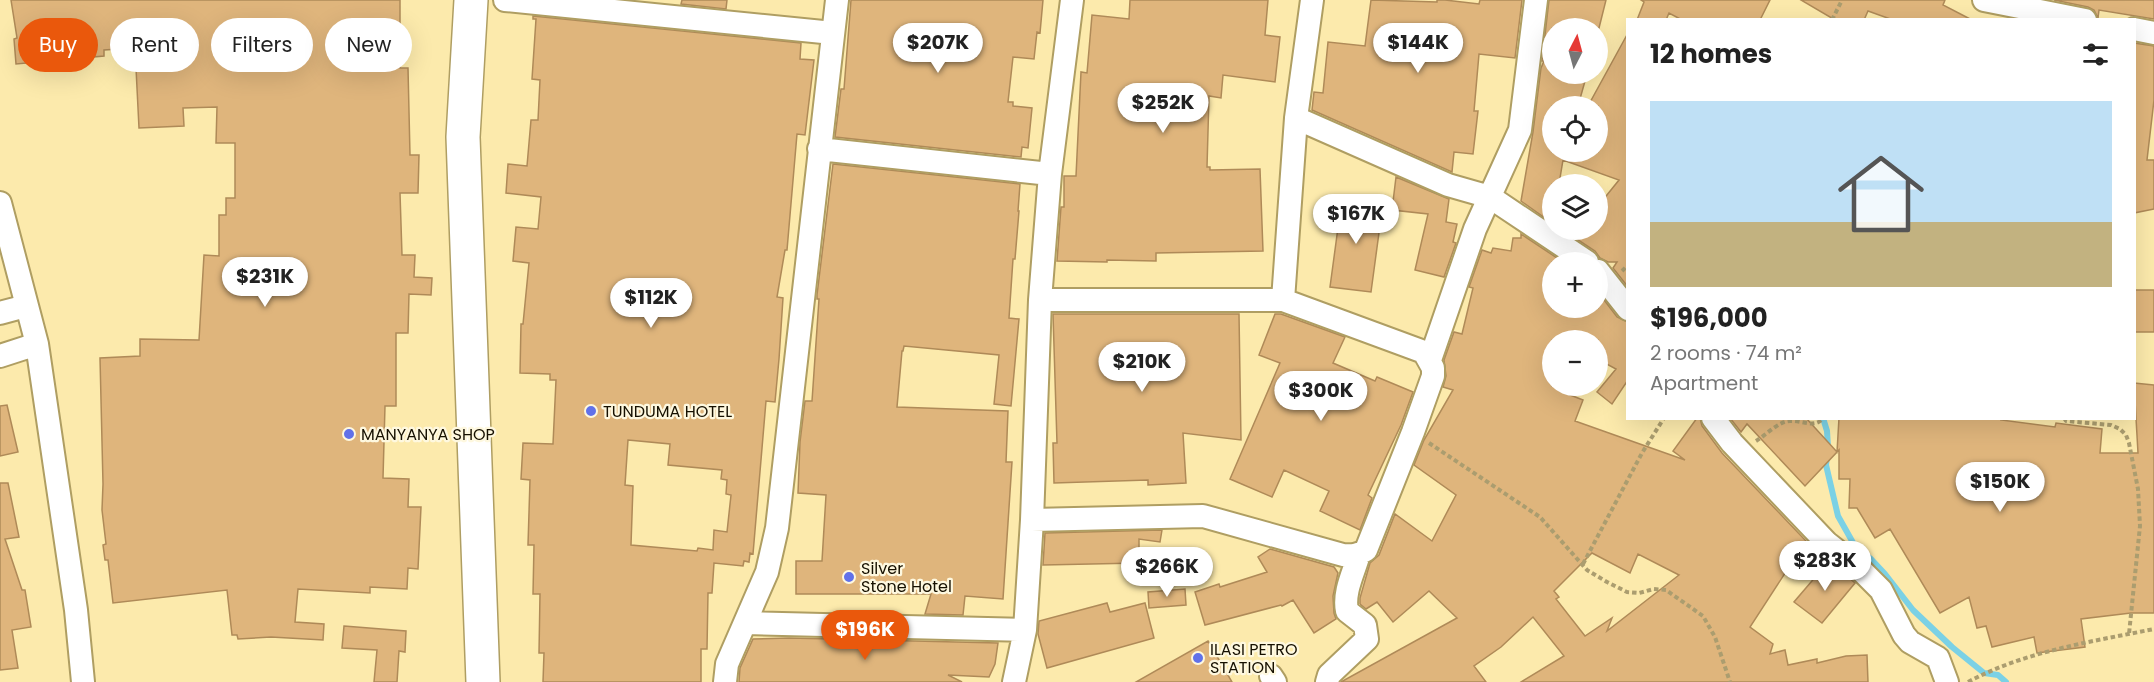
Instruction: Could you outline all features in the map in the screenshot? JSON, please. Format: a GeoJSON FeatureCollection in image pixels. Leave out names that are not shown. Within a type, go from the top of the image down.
{"type":"FeatureCollection","features":[{"type":"Feature","properties":{"kind":"highway"},"geometry":{"type":"LineString","coordinates":[[471,0],[463,137],[483,682]]}},
{"type":"Feature","properties":{"kind":"street"},"geometry":{"type":"LineString","coordinates":[[505,0],[833,33]]}},
{"type":"Feature","properties":{"kind":"street"},"geometry":{"type":"LineString","coordinates":[[725,682],[727,664],[767,572],[777,528],[837,0]]}},
{"type":"Feature","properties":{"kind":"street"},"geometry":{"type":"LineString","coordinates":[[1014,682],[1024,630],[1032,520],[1040,300],[1050,174],[1072,0]]}},
{"type":"Feature","properties":{"kind":"street"},"geometry":{"type":"LineString","coordinates":[[1283,300],[1296,118],[1312,0]]}},
{"type":"Feature","properties":{"kind":"street"},"geometry":{"type":"LineString","coordinates":[[1430,360],[1475,229],[1520,130],[1536,0]]}},
{"type":"Feature","properties":{"kind":"street"},"geometry":{"type":"LineString","coordinates":[[1984,0],[2075,18]]}},
{"type":"Feature","properties":{"kind":"street"},"geometry":{"type":"LineString","coordinates":[[2136,29],[2154,33]]}},
{"type":"Feature","properties":{"kind":"street"},"geometry":{"type":"LineString","coordinates":[[1296,118],[1448,185],[1490,197],[1572,252]]}},
{"type":"Feature","properties":{"kind":"street"},"geometry":{"type":"LineString","coordinates":[[819,149],[1050,174]]}},
{"type":"Feature","properties":{"kind":"street"},"geometry":{"type":"LineString","coordinates":[[0,203],[37,344],[76,610],[83,682]]}},
{"type":"Feature","properties":{"kind":"street"},"geometry":{"type":"LineString","coordinates":[[1608,284],[1626,306]]}},
{"type":"Feature","properties":{"kind":"street"},"geometry":{"type":"LineString","coordinates":[[1032,520],[1203,516],[1343,555],[1359,554],[1366,550],[1433,376],[1430,360],[1424,352],[1283,300],[1040,300]]}},
{"type":"Feature","properties":{"kind":"street"},"geometry":{"type":"LineString","coordinates":[[0,313],[26,306]]}},
{"type":"Feature","properties":{"kind":"street"},"geometry":{"type":"LineString","coordinates":[[0,356],[37,344]]}},
{"type":"Feature","properties":{"kind":"street"},"geometry":{"type":"LineString","coordinates":[[1715,420],[1741,452],[1827,543],[1860,569],[1881,590],[1904,635],[1918,648],[1938,658],[1947,682]]}},
{"type":"Feature","properties":{"kind":"street"},"geometry":{"type":"LineString","coordinates":[[1327,682],[1329,675],[1367,639],[1365,625],[1347,611],[1346,605],[1347,592],[1359,554]]}},
{"type":"Feature","properties":{"kind":"street"},"geometry":{"type":"LineString","coordinates":[[746,623],[1024,630]]}},
{"type":"Feature","properties":{"kind":"path"},"geometry":{"type":"LineString","coordinates":[[1833,18],[1842,0]]}},
{"type":"Feature","properties":{"kind":"path"},"geometry":{"type":"LineString","coordinates":[[1582,564],[1642,453],[1663,420]]}},
{"type":"Feature","properties":{"kind":"path"},"geometry":{"type":"LineString","coordinates":[[1741,452],[1784,422],[1815,424],[1822,420]]}},
{"type":"Feature","properties":{"kind":"path"},"geometry":{"type":"LineString","coordinates":[[2065,420],[2111,425],[2120,429],[2126,435],[2129,443],[2139,496],[2140,526],[2129,634]]}},
{"type":"Feature","properties":{"kind":"path"},"geometry":{"type":"LineString","coordinates":[[1413,432],[1540,517],[1587,570],[1627,592],[1666,590],[1702,616],[1715,637],[1730,682]]}},
{"type":"Feature","properties":{"kind":"path"},"geometry":{"type":"LineString","coordinates":[[1967,682],[2006,663],[2039,653],[2154,629]]}},
{"type":"Feature","properties":{"kind":"building"},"geometry":{"type":"Polygon","coordinates":[[[11,0],[400,0],[400,18],[325,18],[325,72],[408,72],[410,155],[419,155],[418,193],[400,193],[402,255],[415,255],[414,277],[432,278],[431,295],[409,294],[408,333],[396,333],[396,406],[385,406],[383,478],[409,479],[408,507],[421,507],[418,569],[408,568],[407,589],[370,587],[370,593],[298,589],[295,622],[324,624],[323,640],[271,637],[238,639],[237,635],[232,635],[227,590],[113,603],[108,560],[105,560],[103,545],[106,544],[102,510],[100,358],[140,356],[140,339],[199,340],[204,255],[219,256],[219,215],[226,215],[226,198],[235,198],[235,143],[216,143],[217,107],[183,108],[184,126],[139,128],[136,72],[199,72],[199,18],[110,18],[110,50],[104,50],[104,56],[98,57],[98,18],[18,18],[18,64],[16,64],[14,39],[17,38],[11,0]]]}},
{"type":"Feature","properties":{"kind":"building"},"geometry":{"type":"Polygon","coordinates":[[[682,0],[727,0],[726,9],[681,4],[682,0]]]}},
{"type":"Feature","properties":{"kind":"building"},"geometry":{"type":"Polygon","coordinates":[[[851,0],[1043,0],[1040,33],[1037,32],[1034,59],[1013,57],[1008,102],[1013,102],[1013,106],[1032,108],[1028,148],[1022,147],[1021,157],[835,137],[841,89],[844,89],[851,0]]]}},
{"type":"Feature","properties":{"kind":"building"},"geometry":{"type":"Polygon","coordinates":[[[1130,0],[1268,0],[1265,35],[1280,37],[1275,82],[1223,75],[1221,98],[1209,96],[1207,167],[1210,167],[1210,170],[1260,169],[1263,251],[1156,253],[1156,261],[1057,261],[1061,207],[1064,207],[1064,176],[1076,176],[1081,72],[1087,73],[1092,15],[1129,19],[1130,0]]]}},
{"type":"Feature","properties":{"kind":"building"},"geometry":{"type":"Polygon","coordinates":[[[1371,0],[1437,2],[1437,0],[1445,0],[1479,4],[1480,0],[1522,0],[1515,58],[1479,54],[1474,111],[1478,111],[1473,154],[1454,152],[1452,172],[1312,110],[1314,92],[1323,93],[1328,42],[1365,46],[1371,0]]]}},
{"type":"Feature","properties":{"kind":"building"},"geometry":{"type":"Polygon","coordinates":[[[1549,0],[1606,0],[1602,18],[1547,18],[1549,0]]]}},
{"type":"Feature","properties":{"kind":"building"},"geometry":{"type":"Polygon","coordinates":[[[1641,0],[1770,0],[1761,18],[1678,18],[1669,13],[1667,18],[1638,18],[1644,2],[1641,0]]]}},
{"type":"Feature","properties":{"kind":"building"},"geometry":{"type":"Polygon","coordinates":[[[1801,0],[1945,0],[1943,5],[1968,18],[1887,18],[1868,11],[1865,18],[1832,18],[1801,0]]]}},
{"type":"Feature","properties":{"kind":"building"},"geometry":{"type":"Polygon","coordinates":[[[2054,0],[2154,0],[2154,19],[2099,10],[2098,18],[2094,10],[2088,7],[2054,0]]]}},
{"type":"Feature","properties":{"kind":"building"},"geometry":{"type":"Polygon","coordinates":[[[533,16],[801,43],[800,59],[814,60],[805,135],[797,134],[787,250],[785,250],[777,297],[783,298],[775,402],[766,401],[753,554],[750,553],[749,562],[744,561],[743,566],[714,563],[712,593],[708,593],[707,649],[701,649],[701,682],[543,682],[544,653],[539,653],[540,594],[533,594],[534,545],[528,545],[530,480],[521,479],[523,443],[553,444],[556,380],[550,380],[550,374],[520,373],[521,324],[523,324],[529,263],[513,261],[516,227],[538,229],[541,197],[506,193],[508,164],[527,166],[531,120],[538,120],[540,80],[532,79],[536,19],[533,19],[533,16]],[[628,440],[625,485],[633,486],[631,545],[697,551],[698,548],[713,550],[714,530],[727,532],[731,495],[726,494],[727,480],[721,479],[722,470],[668,465],[670,444],[628,440]]]}},
{"type":"Feature","properties":{"kind":"building"},"geometry":{"type":"Polygon","coordinates":[[[1626,37],[1626,284],[1613,268],[1617,262],[1608,262],[1608,252],[1596,252],[1578,240],[1608,240],[1608,194],[1619,180],[1608,176],[1608,174],[1569,162],[1608,162],[1608,96],[1593,96],[1600,84],[1608,84],[1608,70],[1626,37]]]}},
{"type":"Feature","properties":{"kind":"building"},"geometry":{"type":"Polygon","coordinates":[[[2136,43],[2154,46],[2154,100],[2147,160],[2154,160],[2154,209],[2136,213],[2136,43]]]}},
{"type":"Feature","properties":{"kind":"building"},"geometry":{"type":"Polygon","coordinates":[[[1542,66],[1542,84],[1584,84],[1581,96],[1542,96],[1542,162],[1563,162],[1561,174],[1542,174],[1542,216],[1521,201],[1542,66]]]}},
{"type":"Feature","properties":{"kind":"building"},"geometry":{"type":"Polygon","coordinates":[[[833,164],[1020,184],[1009,318],[1019,319],[1011,406],[994,404],[999,355],[904,346],[902,351],[897,407],[1008,411],[1006,462],[1012,462],[1003,599],[965,596],[963,615],[925,614],[931,594],[796,594],[796,561],[822,561],[826,495],[798,493],[800,442],[805,401],[812,401],[819,299],[817,295],[833,164]]]}},
{"type":"Feature","properties":{"kind":"building"},"geometry":{"type":"Polygon","coordinates":[[[1396,177],[1449,199],[1446,222],[1457,224],[1453,242],[1456,243],[1444,277],[1415,270],[1428,214],[1392,210],[1396,177]]]}},
{"type":"Feature","properties":{"kind":"building"},"geometry":{"type":"Polygon","coordinates":[[[1342,198],[1383,203],[1371,292],[1330,287],[1342,198]]]}},
{"type":"Feature","properties":{"kind":"building"},"geometry":{"type":"Polygon","coordinates":[[[1521,234],[1548,252],[1542,252],[1542,318],[1608,318],[1608,305],[1617,317],[1626,321],[1626,383],[1612,404],[1602,396],[1608,396],[1608,379],[1616,369],[1608,365],[1608,330],[1542,330],[1542,396],[1573,396],[1583,400],[1575,421],[1685,460],[1673,451],[1696,420],[1700,420],[1702,426],[1722,453],[1806,541],[1750,627],[1773,644],[1770,654],[1785,650],[1788,665],[1817,659],[1817,663],[1846,656],[1867,655],[1868,682],[1521,682],[1564,656],[1533,617],[1501,647],[1474,666],[1486,682],[1341,682],[1457,618],[1429,591],[1393,622],[1377,602],[1366,609],[1360,604],[1360,598],[1370,563],[1379,555],[1395,514],[1432,541],[1456,495],[1414,465],[1424,440],[1453,390],[1443,387],[1446,376],[1444,360],[1454,332],[1462,334],[1473,288],[1469,287],[1482,250],[1491,253],[1493,248],[1511,251],[1513,238],[1521,238],[1521,234]],[[1592,553],[1554,591],[1559,597],[1556,599],[1585,636],[1612,618],[1607,631],[1679,575],[1638,554],[1630,573],[1592,553]]]}},
{"type":"Feature","properties":{"kind":"building"},"geometry":{"type":"Polygon","coordinates":[[[2136,290],[2154,290],[2154,332],[2136,332],[2136,290]]]}},
{"type":"Feature","properties":{"kind":"building"},"geometry":{"type":"Polygon","coordinates":[[[1053,314],[1239,314],[1241,440],[1183,433],[1186,483],[1148,485],[1148,480],[1054,483],[1053,443],[1057,443],[1053,314]]]}},
{"type":"Feature","properties":{"kind":"building"},"geometry":{"type":"Polygon","coordinates":[[[1275,314],[1281,314],[1345,337],[1333,363],[1375,381],[1377,377],[1413,392],[1401,425],[1368,495],[1372,498],[1360,530],[1320,511],[1329,491],[1284,470],[1272,497],[1230,479],[1280,363],[1259,355],[1275,314]]]}},
{"type":"Feature","properties":{"kind":"building"},"geometry":{"type":"Polygon","coordinates":[[[2136,383],[2154,385],[2154,613],[2131,613],[2081,619],[2085,647],[2037,653],[2034,637],[1992,647],[1986,626],[1977,628],[1969,597],[1940,613],[1890,529],[1875,538],[1857,508],[1849,508],[1850,479],[1839,479],[1839,450],[1805,486],[1747,424],[1741,432],[1732,420],[1808,420],[1837,452],[1839,420],[2001,420],[2055,427],[2056,423],[2102,429],[2100,453],[2138,453],[2136,383]]]}},
{"type":"Feature","properties":{"kind":"building"},"geometry":{"type":"Polygon","coordinates":[[[7,405],[18,452],[0,456],[0,406],[7,405]]]}},
{"type":"Feature","properties":{"kind":"building"},"geometry":{"type":"Polygon","coordinates":[[[0,483],[8,483],[19,537],[5,539],[22,590],[25,590],[31,627],[12,630],[18,668],[0,670],[0,483]]]}},
{"type":"Feature","properties":{"kind":"building"},"geometry":{"type":"Polygon","coordinates":[[[1162,530],[1160,542],[1139,539],[1139,563],[1043,565],[1045,533],[1162,530]]]}},
{"type":"Feature","properties":{"kind":"building"},"geometry":{"type":"Polygon","coordinates":[[[1270,549],[1334,567],[1338,573],[1333,596],[1336,619],[1314,633],[1293,600],[1282,606],[1205,625],[1195,592],[1219,584],[1220,587],[1267,572],[1258,557],[1270,549]]]}},
{"type":"Feature","properties":{"kind":"building"},"geometry":{"type":"Polygon","coordinates":[[[1829,561],[1855,583],[1822,623],[1794,602],[1829,561]]]}},
{"type":"Feature","properties":{"kind":"building"},"geometry":{"type":"Polygon","coordinates":[[[1185,589],[1186,605],[1149,608],[1148,592],[1185,589]]]}},
{"type":"Feature","properties":{"kind":"building"},"geometry":{"type":"Polygon","coordinates":[[[1107,603],[1110,612],[1145,603],[1154,638],[1047,668],[1038,634],[1039,621],[1107,603]]]}},
{"type":"Feature","properties":{"kind":"building"},"geometry":{"type":"Polygon","coordinates":[[[344,626],[406,631],[405,652],[399,651],[397,682],[374,682],[377,650],[342,648],[344,626]]]}},
{"type":"Feature","properties":{"kind":"building"},"geometry":{"type":"Polygon","coordinates":[[[753,639],[998,643],[995,664],[989,677],[948,675],[962,682],[739,682],[740,668],[753,639]]]}},
{"type":"Feature","properties":{"kind":"building","name":"ILASI PETRO STATION"},"geometry":{"type":"Polygon","coordinates":[[[1208,641],[1232,682],[1136,682],[1208,641]]]}},
{"type":"Feature","properties":{"kind":"waterway"},"geometry":{"type":"LineString","coordinates":[[1824,420],[1828,447]]}},
{"type":"Feature","properties":{"kind":"waterway"},"geometry":{"type":"LineString","coordinates":[[1827,457],[1826,465],[1838,516],[1856,548],[1871,559],[1913,610],[1952,647],[1984,673],[1998,675],[2006,682]]}},
{"type":"Feature","properties":{"kind":"place","name":"TUNDUMA HOTEL"},"geometry":{"type":"Point","coordinates":[591,411]}},
{"type":"Feature","properties":{"kind":"place","name":"MANYANYA SHOP"},"geometry":{"type":"Point","coordinates":[349,434]}},
{"type":"Feature","properties":{"kind":"place","name":"Silver Stone Hotel"},"geometry":{"type":"Point","coordinates":[849,577]}},
{"type":"Feature","properties":{"kind":"place","name":"ILASI PETRO STATION"},"geometry":{"type":"Point","coordinates":[1198,658]}}]}
